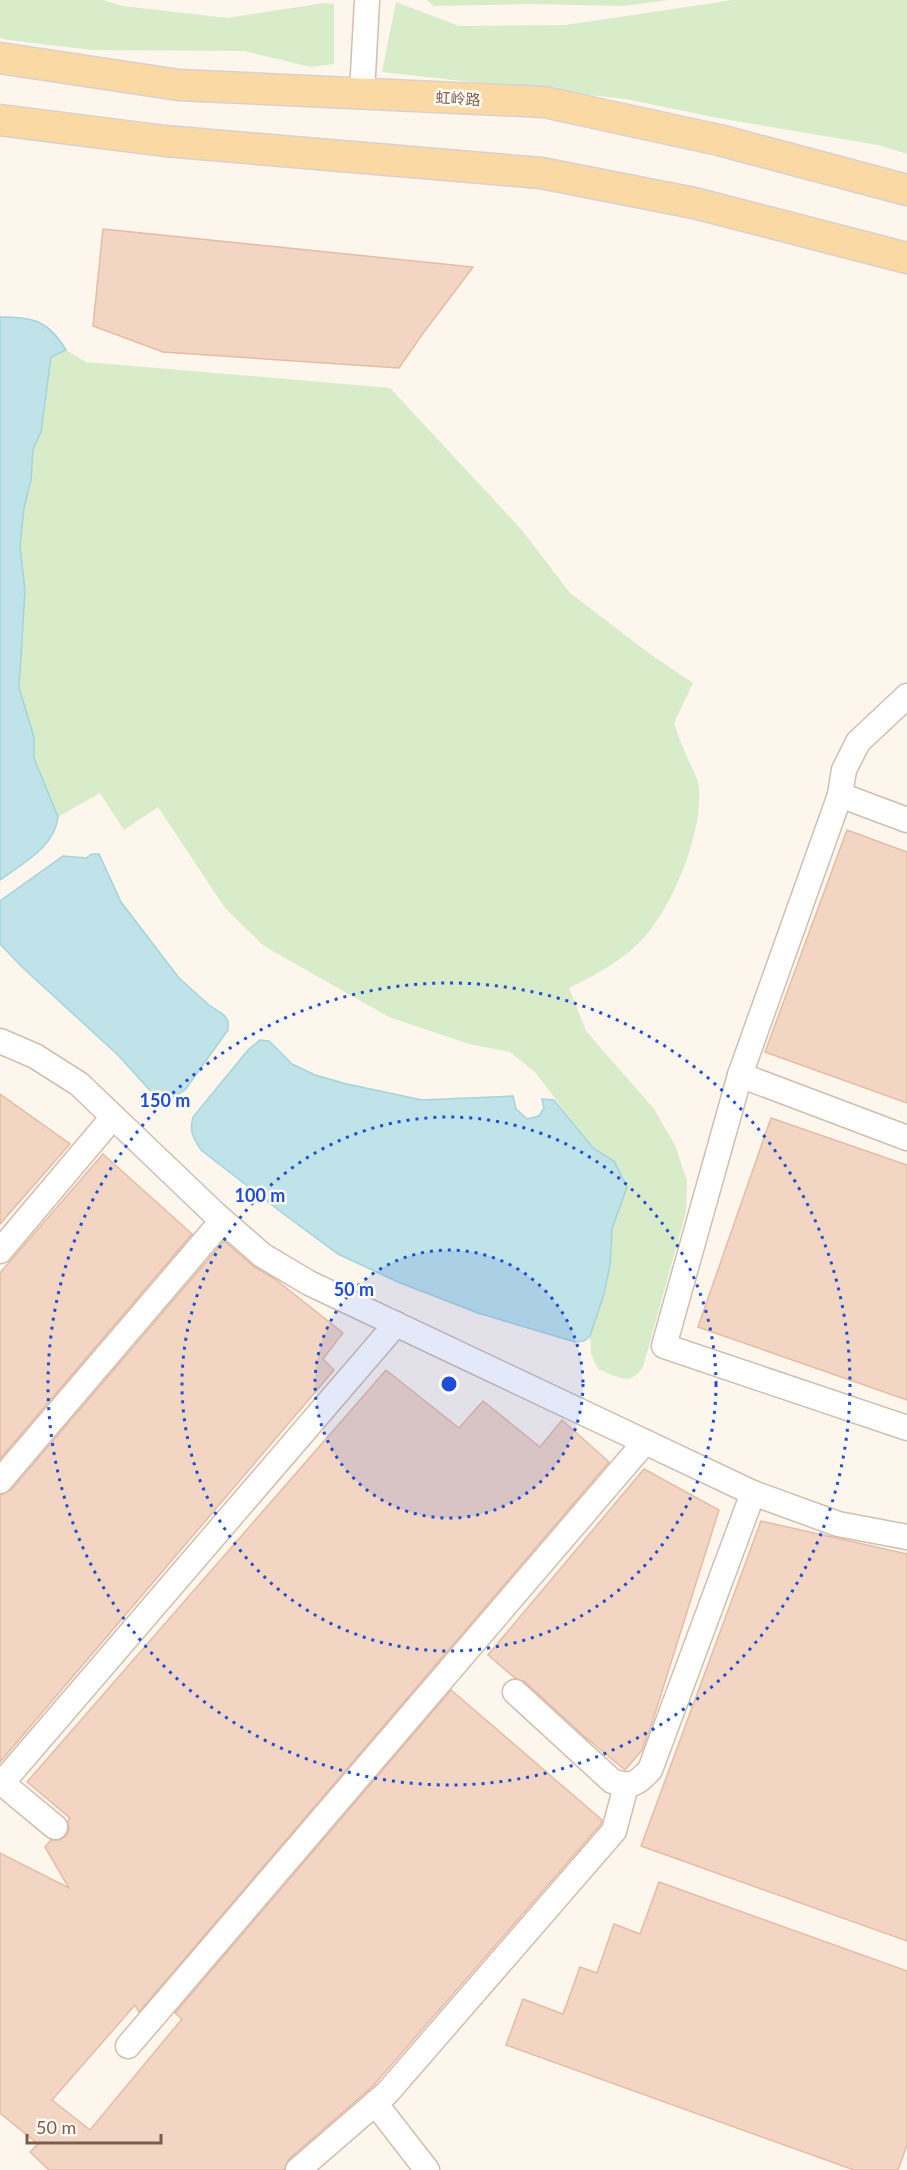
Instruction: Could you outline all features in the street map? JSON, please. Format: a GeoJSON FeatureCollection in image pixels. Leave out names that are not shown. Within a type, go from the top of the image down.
{"type":"FeatureCollection","features":[{"type":"Feature","properties":{"kind":"main road","name":"虹岭路"},"geometry":{"type":"LineString","coordinates":[[0,58],[179,85],[543,102],[718,140],[907,190]]}},
{"type":"Feature","properties":{"kind":"main road"},"geometry":{"type":"LineString","coordinates":[[0,120],[165,141],[541,173],[694,203],[907,258]]}},
{"type":"Feature","properties":{"kind":"street"},"geometry":{"type":"LineString","coordinates":[[362,93],[368,0]]}},
{"type":"Feature","properties":{"kind":"street"},"geometry":{"type":"LineString","coordinates":[[907,696],[858,742],[844,770],[840,795],[741,1075],[664,1346],[907,1428]]}},
{"type":"Feature","properties":{"kind":"street"},"geometry":{"type":"LineString","coordinates":[[840,795],[907,820]]}},
{"type":"Feature","properties":{"kind":"street"},"geometry":{"type":"LineString","coordinates":[[0,1041],[35,1056],[79,1084],[222,1221],[262,1255],[309,1283],[753,1493],[838,1524],[907,1537]]}},
{"type":"Feature","properties":{"kind":"street"},"geometry":{"type":"LineString","coordinates":[[741,1075],[907,1138]]}},
{"type":"Feature","properties":{"kind":"street"},"geometry":{"type":"LineString","coordinates":[[0,1251],[113,1118]]}},
{"type":"Feature","properties":{"kind":"street"},"geometry":{"type":"LineString","coordinates":[[0,1481],[222,1221]]}},
{"type":"Feature","properties":{"kind":"street"},"geometry":{"type":"LineString","coordinates":[[54,1827],[2,1783],[396,1324]]}},
{"type":"Feature","properties":{"kind":"street"},"geometry":{"type":"LineString","coordinates":[[128,2046],[645,1442]]}},
{"type":"Feature","properties":{"kind":"street"},"geometry":{"type":"LineString","coordinates":[[515,1692],[612,1781],[626,1785],[638,1782],[650,1770],[753,1493]]}},
{"type":"Feature","properties":{"kind":"street"},"geometry":{"type":"LineString","coordinates":[[298,2170],[387,2093],[614,1831],[626,1785]]}},
{"type":"Feature","properties":{"kind":"street"},"geometry":{"type":"LineString","coordinates":[[375,2103],[426,2170]]}},
{"type":"Feature","properties":{"kind":"green space"},"geometry":{"type":"Polygon","coordinates":[[[0,0],[103,0],[123,6],[227,18],[324,3],[334,4],[334,64],[311,67],[244,51],[92,50],[8,40],[0,38],[0,0]]]}},
{"type":"Feature","properties":{"kind":"green space"},"geometry":{"type":"Polygon","coordinates":[[[427,0],[668,0],[624,6],[530,4],[434,6],[427,0]]]}},
{"type":"Feature","properties":{"kind":"green space"},"geometry":{"type":"Polygon","coordinates":[[[733,0],[907,0],[907,154],[878,145],[718,118],[626,99],[382,72],[396,2],[459,26],[566,25],[733,0]]]}},
{"type":"Feature","properties":{"kind":"green space"},"geometry":{"type":"Polygon","coordinates":[[[66,350],[86,362],[390,388],[521,529],[570,593],[650,654],[693,683],[674,723],[699,787],[696,826],[684,868],[665,908],[642,940],[617,961],[569,988],[586,1031],[654,1109],[675,1145],[687,1181],[686,1212],[643,1367],[633,1377],[622,1379],[598,1369],[591,1354],[590,1336],[604,1294],[610,1265],[612,1229],[627,1186],[614,1161],[593,1148],[535,1072],[510,1052],[469,1044],[389,1017],[264,946],[225,908],[158,807],[124,830],[100,793],[58,817],[34,758],[34,737],[19,688],[25,591],[20,547],[24,508],[31,480],[33,449],[41,431],[51,357],[66,350]]]}},
{"type":"Feature","properties":{"kind":"water"},"geometry":{"type":"Polygon","coordinates":[[[0,317],[22,318],[39,322],[53,332],[66,350],[51,357],[41,432],[33,449],[31,480],[24,508],[20,546],[25,591],[19,688],[34,737],[34,758],[58,817],[56,828],[44,846],[28,861],[0,880],[0,317]]]}},
{"type":"Feature","properties":{"kind":"water"},"geometry":{"type":"Polygon","coordinates":[[[92,854],[99,854],[121,902],[179,978],[209,1005],[224,1015],[228,1021],[228,1030],[185,1090],[170,1099],[156,1097],[118,1055],[0,944],[0,901],[63,856],[86,858],[92,854]]]}},
{"type":"Feature","properties":{"kind":"water"},"geometry":{"type":"Polygon","coordinates":[[[260,1040],[269,1041],[292,1064],[315,1075],[422,1100],[513,1096],[516,1109],[527,1119],[539,1116],[544,1108],[542,1099],[554,1100],[593,1148],[614,1161],[627,1187],[612,1229],[610,1265],[604,1294],[590,1336],[584,1341],[575,1342],[478,1313],[398,1282],[338,1254],[201,1150],[192,1134],[193,1117],[248,1050],[260,1040]]]}},
{"type":"Feature","properties":{"kind":"building"},"geometry":{"type":"Polygon","coordinates":[[[103,229],[473,267],[399,368],[163,352],[93,326],[103,229]]]}},
{"type":"Feature","properties":{"kind":"building"},"geometry":{"type":"Polygon","coordinates":[[[847,830],[907,852],[907,1103],[765,1052],[847,830]]]}},
{"type":"Feature","properties":{"kind":"building"},"geometry":{"type":"Polygon","coordinates":[[[0,1094],[70,1144],[0,1224],[0,1094]]]}},
{"type":"Feature","properties":{"kind":"building"},"geometry":{"type":"Polygon","coordinates":[[[771,1118],[907,1165],[907,1400],[698,1327],[771,1118]]]}},
{"type":"Feature","properties":{"kind":"building"},"geometry":{"type":"Polygon","coordinates":[[[103,1154],[192,1234],[0,1459],[0,1273],[103,1154]]]}},
{"type":"Feature","properties":{"kind":"building"},"geometry":{"type":"Polygon","coordinates":[[[224,1241],[253,1266],[275,1279],[343,1333],[323,1359],[334,1370],[0,1762],[0,1495],[11,1490],[224,1241]]]}},
{"type":"Feature","properties":{"kind":"building"},"geometry":{"type":"Polygon","coordinates":[[[386,1370],[459,1428],[483,1401],[540,1447],[562,1420],[609,1462],[139,2012],[135,2005],[52,2100],[90,2130],[182,2019],[175,2013],[451,1690],[602,1820],[601,1824],[373,2086],[289,2159],[284,2170],[49,2170],[30,2152],[38,2144],[0,2113],[0,1853],[69,1888],[45,1847],[51,1840],[59,1840],[66,1836],[70,1818],[27,1782],[386,1370]]]}},
{"type":"Feature","properties":{"kind":"building"},"geometry":{"type":"Polygon","coordinates":[[[644,1469],[719,1510],[653,1720],[642,1750],[625,1770],[525,1682],[515,1678],[488,1655],[644,1469]]]}},
{"type":"Feature","properties":{"kind":"building"},"geometry":{"type":"Polygon","coordinates":[[[761,1521],[907,1554],[907,1941],[641,1846],[761,1521]]]}},
{"type":"Feature","properties":{"kind":"building"},"geometry":{"type":"Polygon","coordinates":[[[659,1882],[907,1971],[907,2145],[898,2170],[854,2170],[506,2045],[523,1999],[563,2014],[580,1967],[597,1973],[614,1924],[640,1934],[659,1882]]]}}]}
